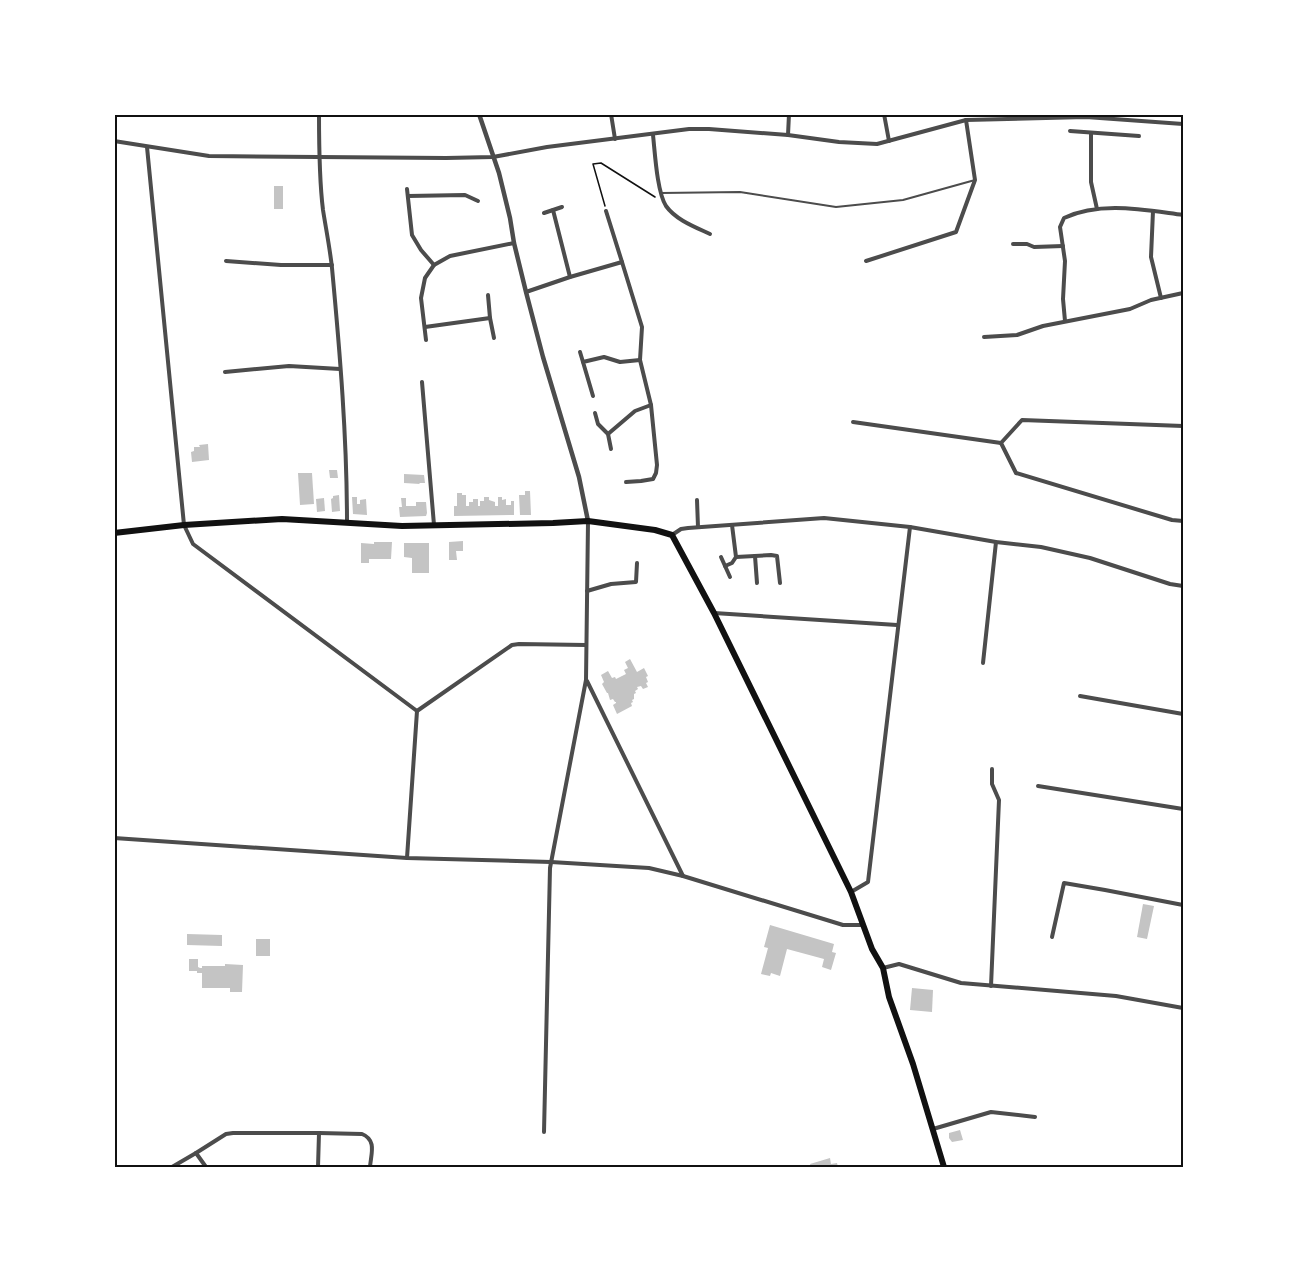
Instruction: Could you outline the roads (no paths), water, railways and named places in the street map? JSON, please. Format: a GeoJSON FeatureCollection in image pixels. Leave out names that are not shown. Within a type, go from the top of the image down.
{"type":"FeatureCollection","features":[{"type":"Feature","properties":{"kind":"main road"},"geometry":{"type":"LineString","coordinates":[[114,533],[184,525],[282,519],[346,524],[434,526],[553,524],[588,521],[655,530],[672,535],[714,613],[851,892],[872,949],[883,968],[889,997],[913,1064],[945,1167]]}},
{"type":"Feature","properties":{"kind":"street"},"geometry":{"type":"LineString","coordinates":[[319,114],[319,157],[323,208],[332,265],[347,469],[346,524]]}},
{"type":"Feature","properties":{"kind":"street"},"geometry":{"type":"LineString","coordinates":[[479,114],[499,173],[526,292],[579,477],[588,521],[586,680],[550,868],[544,1132]]}},
{"type":"Feature","properties":{"kind":"street"},"geometry":{"type":"LineString","coordinates":[[611,114],[615,139]]}},
{"type":"Feature","properties":{"kind":"street"},"geometry":{"type":"LineString","coordinates":[[788,135],[789,114]]}},
{"type":"Feature","properties":{"kind":"street"},"geometry":{"type":"LineString","coordinates":[[884,114],[889,141]]}},
{"type":"Feature","properties":{"kind":"street"},"geometry":{"type":"LineString","coordinates":[[984,114],[985,120]]}},
{"type":"Feature","properties":{"kind":"street"},"geometry":{"type":"LineString","coordinates":[[114,141],[209,156],[446,158],[493,157],[547,147],[688,129],[788,135],[839,142],[877,144],[966,120],[1086,116],[1183,124]]}},
{"type":"Feature","properties":{"kind":"street"},"geometry":{"type":"LineString","coordinates":[[866,261],[956,232],[975,180],[966,120]]}},
{"type":"Feature","properties":{"kind":"street"},"geometry":{"type":"LineString","coordinates":[[1070,131],[1139,136]]}},
{"type":"Feature","properties":{"kind":"street"},"geometry":{"type":"LineString","coordinates":[[1091,134],[1092,182],[1097,209]]}},
{"type":"Feature","properties":{"kind":"street"},"geometry":{"type":"LineString","coordinates":[[653,135],[661,193],[666,205],[675,215],[690,225],[710,234]]}},
{"type":"Feature","properties":{"kind":"street"},"geometry":{"type":"LineString","coordinates":[[147,147],[184,525],[193,544],[417,711]]}},
{"type":"Feature","properties":{"kind":"street"},"geometry":{"type":"LineString","coordinates":[[407,189],[412,235],[434,265]]}},
{"type":"Feature","properties":{"kind":"street"},"geometry":{"type":"LineString","coordinates":[[408,196],[465,195],[478,201]]}},
{"type":"Feature","properties":{"kind":"street"},"geometry":{"type":"LineString","coordinates":[[544,213],[562,207]]}},
{"type":"Feature","properties":{"kind":"street"},"geometry":{"type":"LineString","coordinates":[[1065,321],[1063,299],[1065,261],[1060,227],[1064,218],[1097,209],[1130,209],[1183,215]]}},
{"type":"Feature","properties":{"kind":"street"},"geometry":{"type":"LineString","coordinates":[[554,210],[570,277]]}},
{"type":"Feature","properties":{"kind":"street"},"geometry":{"type":"LineString","coordinates":[[606,211],[642,327],[640,360],[651,405],[657,465],[652,479],[626,482]]}},
{"type":"Feature","properties":{"kind":"street"},"geometry":{"type":"LineString","coordinates":[[1153,211],[1151,257],[1161,298]]}},
{"type":"Feature","properties":{"kind":"street"},"geometry":{"type":"LineString","coordinates":[[426,340],[421,298],[425,278],[434,265],[450,256],[514,243]]}},
{"type":"Feature","properties":{"kind":"street"},"geometry":{"type":"LineString","coordinates":[[1013,244],[1027,244],[1034,247],[1063,246]]}},
{"type":"Feature","properties":{"kind":"street"},"geometry":{"type":"LineString","coordinates":[[226,261],[281,265],[332,265]]}},
{"type":"Feature","properties":{"kind":"street"},"geometry":{"type":"LineString","coordinates":[[526,292],[622,262]]}},
{"type":"Feature","properties":{"kind":"street"},"geometry":{"type":"LineString","coordinates":[[984,337],[1017,335],[1043,326],[1130,309],[1151,300],[1183,293]]}},
{"type":"Feature","properties":{"kind":"street"},"geometry":{"type":"LineString","coordinates":[[488,295],[494,338]]}},
{"type":"Feature","properties":{"kind":"street"},"geometry":{"type":"LineString","coordinates":[[425,327],[490,318]]}},
{"type":"Feature","properties":{"kind":"street"},"geometry":{"type":"LineString","coordinates":[[580,352],[592,396]]}},
{"type":"Feature","properties":{"kind":"street"},"geometry":{"type":"LineString","coordinates":[[583,362],[604,357],[620,362],[640,360]]}},
{"type":"Feature","properties":{"kind":"street"},"geometry":{"type":"LineString","coordinates":[[225,372],[289,366],[340,369]]}},
{"type":"Feature","properties":{"kind":"street"},"geometry":{"type":"LineString","coordinates":[[422,382],[434,526]]}},
{"type":"Feature","properties":{"kind":"street"},"geometry":{"type":"LineString","coordinates":[[608,434],[635,411],[651,405]]}},
{"type":"Feature","properties":{"kind":"street"},"geometry":{"type":"LineString","coordinates":[[595,413],[598,424],[608,434],[611,449]]}},
{"type":"Feature","properties":{"kind":"street"},"geometry":{"type":"LineString","coordinates":[[1000,443],[1022,420],[1183,426]]}},
{"type":"Feature","properties":{"kind":"street"},"geometry":{"type":"LineString","coordinates":[[853,422],[1000,443]]}},
{"type":"Feature","properties":{"kind":"street"},"geometry":{"type":"LineString","coordinates":[[1000,443],[1016,472],[1172,520],[1183,521]]}},
{"type":"Feature","properties":{"kind":"street"},"geometry":{"type":"LineString","coordinates":[[697,500],[698,527]]}},
{"type":"Feature","properties":{"kind":"street"},"geometry":{"type":"LineString","coordinates":[[672,535],[681,529],[698,527],[824,518],[910,527],[996,542],[1041,547],[1090,558],[1170,584],[1183,586]]}},
{"type":"Feature","properties":{"kind":"street"},"geometry":{"type":"LineString","coordinates":[[725,566],[736,557],[732,525]]}},
{"type":"Feature","properties":{"kind":"street"},"geometry":{"type":"LineString","coordinates":[[851,892],[868,882],[910,527]]}},
{"type":"Feature","properties":{"kind":"street"},"geometry":{"type":"LineString","coordinates":[[983,663],[996,542]]}},
{"type":"Feature","properties":{"kind":"street"},"geometry":{"type":"LineString","coordinates":[[754,556],[757,583]]}},
{"type":"Feature","properties":{"kind":"street"},"geometry":{"type":"LineString","coordinates":[[736,557],[777,556],[780,583]]}},
{"type":"Feature","properties":{"kind":"street"},"geometry":{"type":"LineString","coordinates":[[721,557],[730,577]]}},
{"type":"Feature","properties":{"kind":"street"},"geometry":{"type":"LineString","coordinates":[[587,591],[611,584],[636,582],[637,563]]}},
{"type":"Feature","properties":{"kind":"street"},"geometry":{"type":"LineString","coordinates":[[714,613],[897,625]]}},
{"type":"Feature","properties":{"kind":"street"},"geometry":{"type":"LineString","coordinates":[[417,711],[512,645],[586,645]]}},
{"type":"Feature","properties":{"kind":"street"},"geometry":{"type":"LineString","coordinates":[[586,680],[683,876]]}},
{"type":"Feature","properties":{"kind":"street"},"geometry":{"type":"LineString","coordinates":[[1080,696],[1183,714]]}},
{"type":"Feature","properties":{"kind":"street"},"geometry":{"type":"LineString","coordinates":[[407,858],[417,711]]}},
{"type":"Feature","properties":{"kind":"street"},"geometry":{"type":"LineString","coordinates":[[991,986],[999,800],[992,784],[992,769]]}},
{"type":"Feature","properties":{"kind":"street"},"geometry":{"type":"LineString","coordinates":[[1038,786],[1183,809]]}},
{"type":"Feature","properties":{"kind":"street"},"geometry":{"type":"LineString","coordinates":[[114,838],[407,858],[551,862],[649,868],[683,876],[843,925],[864,925]]}},
{"type":"Feature","properties":{"kind":"street"},"geometry":{"type":"LineString","coordinates":[[1052,937],[1064,884],[1183,906]]}},
{"type":"Feature","properties":{"kind":"street"},"geometry":{"type":"LineString","coordinates":[[883,968],[899,964],[961,983],[1116,996],[1183,1008]]}},
{"type":"Feature","properties":{"kind":"street"},"geometry":{"type":"LineString","coordinates":[[933,1129],[991,1112],[1035,1117]]}},
{"type":"Feature","properties":{"kind":"street"},"geometry":{"type":"LineString","coordinates":[[172,1167],[226,1134],[233,1133],[362,1134],[370,1139],[372,1144],[370,1167]]}},
{"type":"Feature","properties":{"kind":"street"},"geometry":{"type":"LineString","coordinates":[[318,1167],[319,1133]]}},
{"type":"Feature","properties":{"kind":"street"},"geometry":{"type":"LineString","coordinates":[[196,1153],[206,1167]]}},
{"type":"Feature","properties":{"kind":"lane"},"geometry":{"type":"LineString","coordinates":[[661,193],[740,192],[836,207],[903,200],[975,180]]}}]}
